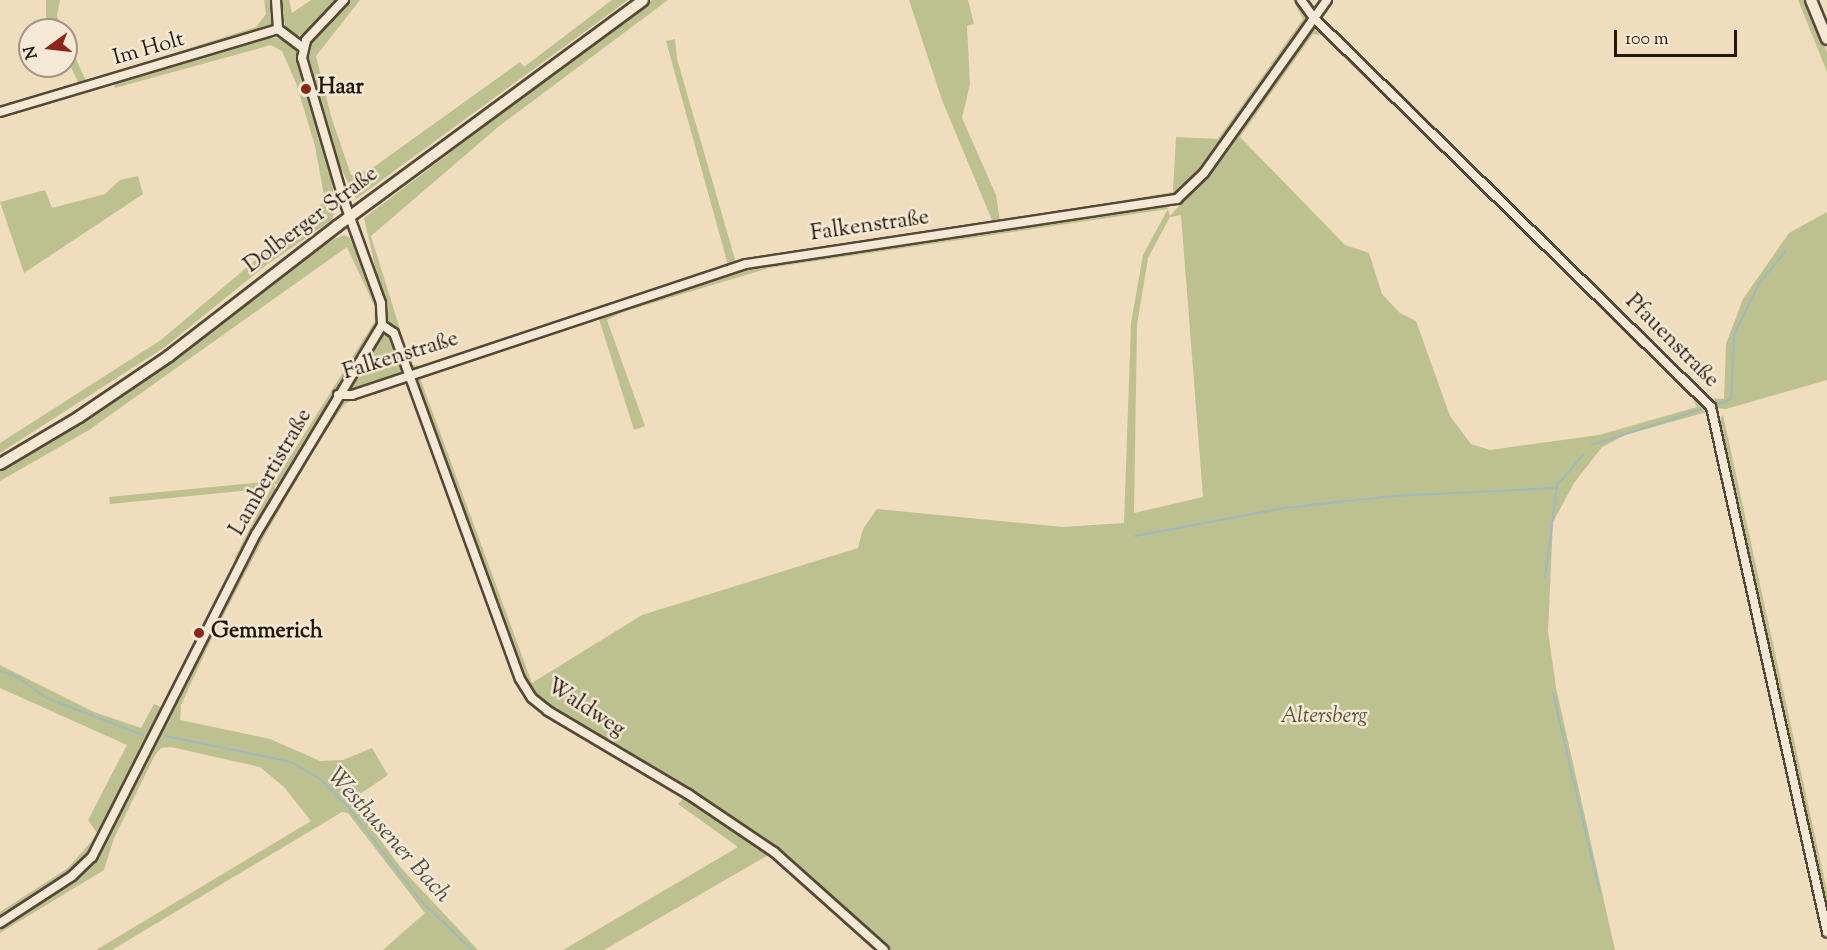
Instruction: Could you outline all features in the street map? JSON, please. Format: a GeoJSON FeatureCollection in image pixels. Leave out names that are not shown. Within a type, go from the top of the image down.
{"type":"FeatureCollection","features":[{"type":"Feature","properties":{"kind":"main road","name":"Dolberger Straße"},"geometry":{"type":"LineString","coordinates":[[0,464],[79,417],[169,356],[349,217],[643,0]]}},
{"type":"Feature","properties":{"kind":"main road"},"geometry":{"type":"LineString","coordinates":[[1811,0],[1827,39]]}},
{"type":"Feature","properties":{"kind":"street"},"geometry":{"type":"LineString","coordinates":[[276,0],[278,29],[302,47]]}},
{"type":"Feature","properties":{"kind":"street"},"geometry":{"type":"LineString","coordinates":[[344,0],[302,47],[302,58],[349,217],[381,303],[382,325]]}},
{"type":"Feature","properties":{"kind":"street","name":"Pfauenstraße"},"geometry":{"type":"LineString","coordinates":[[1301,0],[1314,18],[1711,407],[1827,932]]}},
{"type":"Feature","properties":{"kind":"street","name":"Falkenstraße"},"geometry":{"type":"LineString","coordinates":[[338,395],[352,395],[746,264],[1177,199],[1204,173],[1327,0]]}},
{"type":"Feature","properties":{"kind":"street","name":"Im Holt"},"geometry":{"type":"LineString","coordinates":[[0,112],[278,29]]}},
{"type":"Feature","properties":{"kind":"street","name":"Waldweg"},"geometry":{"type":"LineString","coordinates":[[382,325],[394,333],[411,375],[520,679],[532,698],[548,711],[688,794],[774,852],[884,950]]}},
{"type":"Feature","properties":{"kind":"street","name":"Lambertistraße"},"geometry":{"type":"LineString","coordinates":[[0,923],[72,876],[92,856],[256,534],[382,325]]}},
{"type":"Feature","properties":{"kind":"green space"},"geometry":{"type":"Polygon","coordinates":[[[46,0],[60,0],[58,18],[46,17],[46,0]]]}},
{"type":"Feature","properties":{"kind":"green space"},"geometry":{"type":"Polygon","coordinates":[[[264,0],[273,0],[276,14],[272,26],[264,32],[80,86],[76,78],[78,78],[78,63],[86,81],[256,27],[266,14],[264,0]]]}},
{"type":"Feature","properties":{"kind":"green space"},"geometry":{"type":"Polygon","coordinates":[[[280,0],[289,0],[292,13],[311,0],[339,0],[305,34],[296,36],[286,30],[280,0]]]}},
{"type":"Feature","properties":{"kind":"green space"},"geometry":{"type":"Polygon","coordinates":[[[348,0],[360,0],[316,56],[331,116],[351,175],[371,169],[520,62],[524,67],[612,0],[628,0],[356,199],[337,160],[307,56],[311,42],[348,0]]]}},
{"type":"Feature","properties":{"kind":"green space"},"geometry":{"type":"Polygon","coordinates":[[[652,0],[668,0],[498,127],[371,236],[411,365],[422,366],[728,265],[666,41],[675,39],[677,59],[736,263],[823,250],[729,265],[725,269],[424,367],[411,366],[397,333],[388,323],[364,218],[652,0]]]}},
{"type":"Feature","properties":{"kind":"green space"},"geometry":{"type":"Polygon","coordinates":[[[909,0],[968,0],[974,24],[967,26],[970,84],[962,118],[996,195],[1000,221],[1173,192],[1176,137],[1218,139],[1303,19],[1293,0],[1298,0],[1308,19],[1202,172],[1175,196],[994,225],[942,100],[909,0]]]}},
{"type":"Feature","properties":{"kind":"green space"},"geometry":{"type":"Polygon","coordinates":[[[1798,0],[1806,0],[1827,52],[1827,72],[1798,0]]]}},
{"type":"Feature","properties":{"kind":"green space","name":"Altersberg"},"geometry":{"type":"Polygon","coordinates":[[[1317,27],[1710,411],[1625,435],[1602,447],[1574,483],[1553,522],[1548,631],[1556,688],[1615,950],[886,950],[772,853],[604,950],[563,950],[738,847],[678,804],[686,796],[535,697],[522,676],[416,383],[419,375],[748,267],[1161,205],[1167,207],[1168,209],[1170,216],[1206,175],[1309,29],[1317,27]],[[1313,34],[1240,137],[1345,245],[1369,253],[1382,294],[1400,313],[1416,321],[1450,416],[1471,444],[1490,450],[1599,435],[1697,407],[1691,396],[1321,35],[1313,34]],[[1168,209],[769,268],[623,312],[607,320],[645,426],[634,430],[599,319],[420,378],[532,683],[642,615],[858,548],[863,529],[877,509],[1063,527],[1124,523],[1131,323],[1143,255],[1168,209]],[[1181,215],[1170,217],[1148,258],[1137,325],[1134,513],[1203,497],[1181,215]]]}},
{"type":"Feature","properties":{"kind":"green space"},"geometry":{"type":"Polygon","coordinates":[[[267,37],[283,39],[296,49],[332,182],[335,208],[332,220],[265,266],[165,347],[0,453],[0,443],[161,340],[325,201],[315,146],[296,83],[282,51],[271,45],[115,88],[113,82],[267,37]]]}},
{"type":"Feature","properties":{"kind":"green space"},"geometry":{"type":"Polygon","coordinates":[[[138,176],[143,194],[24,273],[0,202],[45,190],[52,208],[105,194],[120,180],[138,176]]]}},
{"type":"Feature","properties":{"kind":"green space"},"geometry":{"type":"Polygon","coordinates":[[[1827,212],[1827,380],[1726,409],[1715,408],[1708,398],[1724,399],[1726,344],[1743,299],[1789,233],[1827,212]]]}},
{"type":"Feature","properties":{"kind":"green space"},"geometry":{"type":"Polygon","coordinates":[[[344,235],[350,238],[377,304],[374,331],[280,484],[274,484],[276,492],[238,560],[234,559],[271,488],[110,504],[109,497],[275,481],[375,321],[374,305],[347,247],[89,430],[0,481],[0,470],[82,421],[172,360],[332,240],[344,235]]]}},
{"type":"Feature","properties":{"kind":"green space"},"geometry":{"type":"Polygon","coordinates":[[[384,332],[391,334],[405,373],[349,392],[347,388],[384,332]]]}},
{"type":"Feature","properties":{"kind":"green space"},"geometry":{"type":"Polygon","coordinates":[[[355,398],[344,405],[316,446],[264,537],[212,638],[181,705],[180,720],[270,739],[320,761],[343,760],[372,748],[388,775],[351,800],[401,868],[478,950],[383,950],[425,913],[348,813],[342,812],[112,950],[96,950],[311,821],[284,787],[260,767],[171,747],[161,748],[155,755],[114,838],[104,870],[0,933],[0,927],[60,890],[94,862],[290,480],[340,401],[355,398]]]}},
{"type":"Feature","properties":{"kind":"green space"},"geometry":{"type":"Polygon","coordinates":[[[1723,415],[1827,891],[1827,922],[1718,422],[1723,415]]]}},
{"type":"Feature","properties":{"kind":"green space"},"geometry":{"type":"Polygon","coordinates":[[[0,665],[94,712],[141,728],[154,704],[163,708],[83,861],[0,918],[0,912],[68,868],[90,843],[97,833],[88,820],[127,745],[0,688],[0,665]]]}},
{"type":"Feature","properties":{"kind":"waterway"},"geometry":{"type":"LineString","coordinates":[[1716,405],[1731,399],[1734,335],[1760,282],[1786,251]]}},
{"type":"Feature","properties":{"kind":"waterway"},"geometry":{"type":"LineString","coordinates":[[1592,445],[1705,408]]}},
{"type":"Feature","properties":{"kind":"waterway"},"geometry":{"type":"LineString","coordinates":[[1720,421],[1748,551]]}},
{"type":"Feature","properties":{"kind":"waterway"},"geometry":{"type":"LineString","coordinates":[[1545,578],[1557,485],[1583,455]]}},
{"type":"Feature","properties":{"kind":"waterway"},"geometry":{"type":"LineString","coordinates":[[1135,536],[1284,508],[1393,496],[1556,488]]}},
{"type":"Feature","properties":{"kind":"waterway"},"geometry":{"type":"LineString","coordinates":[[1750,558],[1767,638]]}},
{"type":"Feature","properties":{"kind":"waterway"},"geometry":{"type":"LineString","coordinates":[[1768,643],[1787,728]]}},
{"type":"Feature","properties":{"kind":"waterway","name":"Westhusener Bach"},"geometry":{"type":"LineString","coordinates":[[0,671],[17,677],[47,698],[143,735]]}},
{"type":"Feature","properties":{"kind":"waterway"},"geometry":{"type":"LineString","coordinates":[[1553,693],[1600,893]]}},
{"type":"Feature","properties":{"kind":"waterway"},"geometry":{"type":"LineString","coordinates":[[1788,735],[1820,878]]}},
{"type":"Feature","properties":{"kind":"waterway","name":"Westhusener Bach"},"geometry":{"type":"LineString","coordinates":[[166,736],[291,762],[320,779],[348,807],[421,901],[472,950]]}},
{"type":"Feature","properties":{"kind":"waterway"},"geometry":{"type":"LineString","coordinates":[[1822,884],[1827,909]]}},
{"type":"Feature","properties":{"kind":"place","name":"Haar"},"geometry":{"type":"Point","coordinates":[306,89]}},
{"type":"Feature","properties":{"kind":"place","name":"Gemmerich"},"geometry":{"type":"Point","coordinates":[199,633]}}]}
